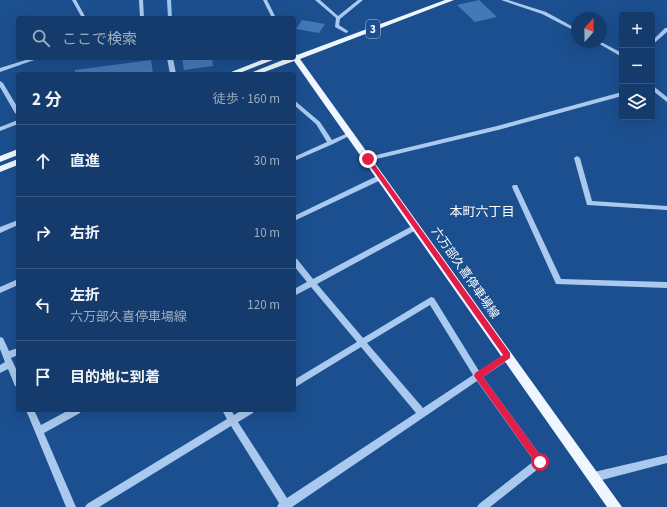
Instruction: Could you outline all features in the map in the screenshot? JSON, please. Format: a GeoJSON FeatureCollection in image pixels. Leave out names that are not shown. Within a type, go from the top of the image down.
{"type":"FeatureCollection","features":[{"type":"Feature","properties":{"kind":"main road","name":"3"},"geometry":{"type":"LineString","coordinates":[[296,55],[346,32],[432,0]]}},
{"type":"Feature","properties":{"kind":"main road","name":"3"},"geometry":{"type":"LineString","coordinates":[[296,55],[451,0]]}},
{"type":"Feature","properties":{"kind":"main road","name":"六万部久喜停車場線"},"geometry":{"type":"LineString","coordinates":[[296,56],[614,507]]}},
{"type":"Feature","properties":{"kind":"main road"},"geometry":{"type":"LineString","coordinates":[[236,72],[268,60]]}},
{"type":"Feature","properties":{"kind":"main road","name":"3"},"geometry":{"type":"LineString","coordinates":[[257,72],[284,60]]}},
{"type":"Feature","properties":{"kind":"main road"},"geometry":{"type":"LineString","coordinates":[[0,159],[16,153]]}},
{"type":"Feature","properties":{"kind":"main road"},"geometry":{"type":"LineString","coordinates":[[0,169],[16,163]]}},
{"type":"Feature","properties":{"kind":"street"},"geometry":{"type":"LineString","coordinates":[[74,0],[83,16]]}},
{"type":"Feature","properties":{"kind":"street"},"geometry":{"type":"LineString","coordinates":[[141,0],[142,16]]}},
{"type":"Feature","properties":{"kind":"street"},"geometry":{"type":"LineString","coordinates":[[265,0],[273,16]]}},
{"type":"Feature","properties":{"kind":"street"},"geometry":{"type":"LineString","coordinates":[[317,0],[338,18]]}},
{"type":"Feature","properties":{"kind":"street"},"geometry":{"type":"LineString","coordinates":[[346,32],[337,26],[338,18],[361,0]]}},
{"type":"Feature","properties":{"kind":"street"},"geometry":{"type":"LineString","coordinates":[[503,0],[544,13],[571,28]]}},
{"type":"Feature","properties":{"kind":"street"},"geometry":{"type":"LineString","coordinates":[[655,41],[667,29]]}},
{"type":"Feature","properties":{"kind":"street"},"geometry":{"type":"LineString","coordinates":[[607,47],[619,53]]}},
{"type":"Feature","properties":{"kind":"street"},"geometry":{"type":"LineString","coordinates":[[0,70],[31,60]]}},
{"type":"Feature","properties":{"kind":"street"},"geometry":{"type":"LineString","coordinates":[[170,60],[173,72]]}},
{"type":"Feature","properties":{"kind":"street"},"geometry":{"type":"LineString","coordinates":[[0,84],[16,110]]}},
{"type":"Feature","properties":{"kind":"street"},"geometry":{"type":"LineString","coordinates":[[655,90],[667,100]]}},
{"type":"Feature","properties":{"kind":"street"},"geometry":{"type":"LineString","coordinates":[[368,159],[498,128],[619,95]]}},
{"type":"Feature","properties":{"kind":"street"},"geometry":{"type":"LineString","coordinates":[[296,106],[318,123],[331,143]]}},
{"type":"Feature","properties":{"kind":"street"},"geometry":{"type":"LineString","coordinates":[[0,129],[16,123]]}},
{"type":"Feature","properties":{"kind":"street"},"geometry":{"type":"LineString","coordinates":[[296,158],[350,134]]}},
{"type":"Feature","properties":{"kind":"street"},"geometry":{"type":"LineString","coordinates":[[577,158],[589,203],[667,208]]}},
{"type":"Feature","properties":{"kind":"street"},"geometry":{"type":"LineString","coordinates":[[296,218],[381,177]]}},
{"type":"Feature","properties":{"kind":"street"},"geometry":{"type":"LineString","coordinates":[[516,187],[559,282],[667,285]]}},
{"type":"Feature","properties":{"kind":"street"},"geometry":{"type":"LineString","coordinates":[[0,230],[16,223]]}},
{"type":"Feature","properties":{"kind":"street"},"geometry":{"type":"LineString","coordinates":[[296,292],[416,227]]}},
{"type":"Feature","properties":{"kind":"street"},"geometry":{"type":"LineString","coordinates":[[296,263],[422,414]]}},
{"type":"Feature","properties":{"kind":"street"},"geometry":{"type":"LineString","coordinates":[[0,290],[16,283]]}},
{"type":"Feature","properties":{"kind":"street"},"geometry":{"type":"LineString","coordinates":[[296,383],[431,300],[478,376],[540,462],[482,507]]}},
{"type":"Feature","properties":{"kind":"street"},"geometry":{"type":"LineString","coordinates":[[0,340],[16,378]]}},
{"type":"Feature","properties":{"kind":"street"},"geometry":{"type":"LineString","coordinates":[[7,356],[16,352]]}},
{"type":"Feature","properties":{"kind":"street"},"geometry":{"type":"LineString","coordinates":[[227,412],[285,506],[508,356]]}},
{"type":"Feature","properties":{"kind":"street"},"geometry":{"type":"LineString","coordinates":[[0,369],[10,364]]}},
{"type":"Feature","properties":{"kind":"street"},"geometry":{"type":"LineString","coordinates":[[31,412],[71,507]]}},
{"type":"Feature","properties":{"kind":"street"},"geometry":{"type":"LineString","coordinates":[[39,431],[73,412]]}},
{"type":"Feature","properties":{"kind":"street"},"geometry":{"type":"LineString","coordinates":[[90,507],[247,412]]}},
{"type":"Feature","properties":{"kind":"street"},"geometry":{"type":"LineString","coordinates":[[594,478],[667,459]]}},
{"type":"Feature","properties":{"kind":"building"},"geometry":{"type":"Polygon","coordinates":[[[479,0],[497,17],[475,22],[457,5],[479,0]]]}},
{"type":"Feature","properties":{"kind":"building"},"geometry":{"type":"Polygon","coordinates":[[[302,20],[325,24],[319,33],[296,29],[302,20]]]}},
{"type":"Feature","properties":{"kind":"building"},"geometry":{"type":"Polygon","coordinates":[[[151,60],[153,72],[75,72],[75,70],[151,60]]]}},
{"type":"Feature","properties":{"kind":"building"},"geometry":{"type":"Polygon","coordinates":[[[182,60],[212,60],[213,66],[184,70],[182,60]]]}},
{"type":"Feature","properties":{"kind":"waterway"},"geometry":{"type":"LineString","coordinates":[[169,0],[170,16]]}},
{"type":"Feature","properties":{"kind":"district","name":"本町六丁目"},"geometry":{"type":"Point","coordinates":[482,212]}},
{"type":"Feature","properties":{"kind":"route"},"geometry":{"type":"LineString","coordinates":[[368,159],[508,356],[478,376],[540,462]]}}]}
